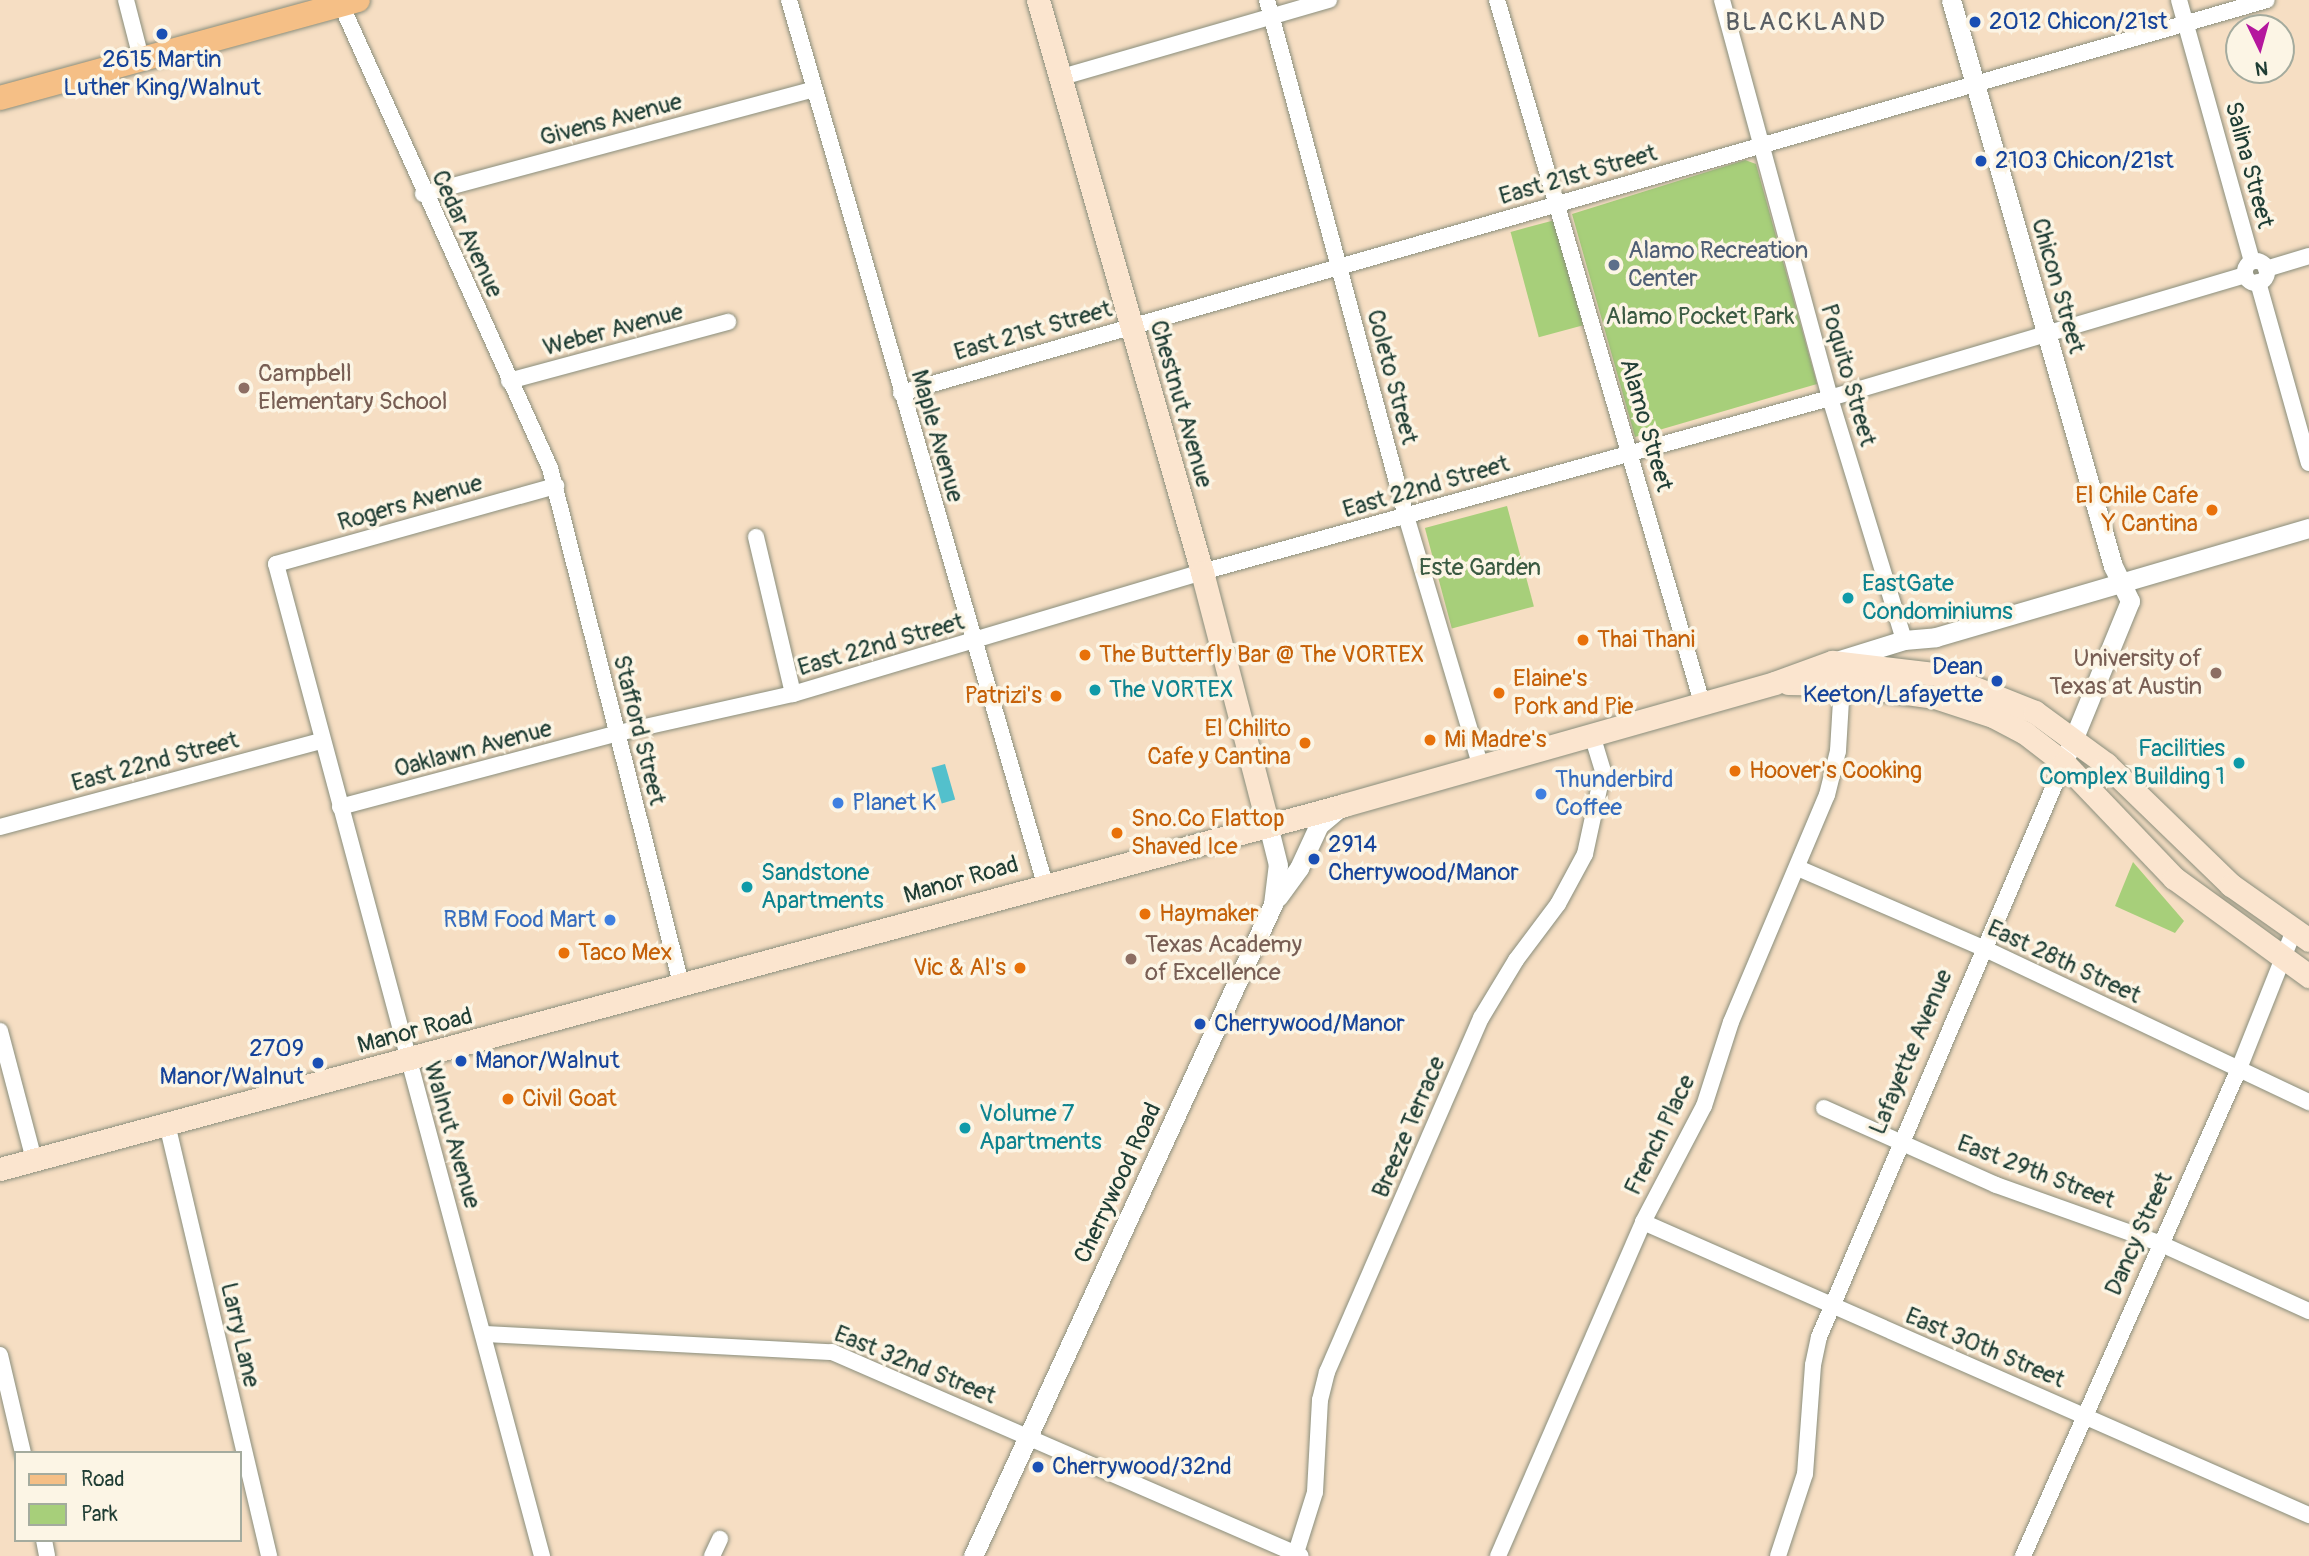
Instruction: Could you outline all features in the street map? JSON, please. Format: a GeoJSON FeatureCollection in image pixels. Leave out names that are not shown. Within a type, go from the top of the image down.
{"type":"FeatureCollection","features":[{"type":"Feature","properties":{"kind":"main road","name":"Chestnut Avenue"},"geometry":{"type":"LineString","coordinates":[[1038,0],[1202,572],[1268,825]]}},
{"type":"Feature","properties":{"kind":"main road"},"geometry":{"type":"LineString","coordinates":[[0,98],[142,62],[346,1]]}},
{"type":"Feature","properties":{"kind":"main road"},"geometry":{"type":"LineString","coordinates":[[1774,683],[1832,662],[1902,667],[1970,684],[2035,712],[2075,738],[2193,853],[2301,935]]}},
{"type":"Feature","properties":{"kind":"main road"},"geometry":{"type":"LineString","coordinates":[[1774,683],[1842,684],[1902,690],[1965,705],[2025,733],[2064,763],[2174,878],[2309,976]]}},
{"type":"Feature","properties":{"kind":"main road","name":"Manor Road"},"geometry":{"type":"LineString","coordinates":[[0,1169],[1268,825],[1774,683]]}},
{"type":"Feature","properties":{"kind":"street"},"geometry":{"type":"LineString","coordinates":[[125,0],[142,62]]}},
{"type":"Feature","properties":{"kind":"street","name":"Maple Avenue"},"geometry":{"type":"LineString","coordinates":[[789,0],[811,90],[1045,884]]}},
{"type":"Feature","properties":{"kind":"street","name":"Coleto Street"},"geometry":{"type":"LineString","coordinates":[[1267,0],[1406,516],[1480,765]]}},
{"type":"Feature","properties":{"kind":"street"},"geometry":{"type":"LineString","coordinates":[[1062,77],[1329,0]]}},
{"type":"Feature","properties":{"kind":"street","name":"Alamo Street"},"geometry":{"type":"LineString","coordinates":[[1497,0],[1555,204],[1567,231],[1702,703]]}},
{"type":"Feature","properties":{"kind":"street","name":"Poquito Street"},"geometry":{"type":"LineString","coordinates":[[1722,0],[1764,145],[1830,398],[1904,640]]}},
{"type":"Feature","properties":{"kind":"street","name":"Chicon Street"},"geometry":{"type":"LineString","coordinates":[[1951,0],[2113,566],[2122,583]]}},
{"type":"Feature","properties":{"kind":"street","name":"Salina Street"},"geometry":{"type":"LineString","coordinates":[[2179,0],[2309,463]]}},
{"type":"Feature","properties":{"kind":"street","name":"East 21st Street"},"geometry":{"type":"LineString","coordinates":[[901,393],[2267,0]]}},
{"type":"Feature","properties":{"kind":"street","name":"Cedar Avenue"},"geometry":{"type":"LineString","coordinates":[[346,1],[423,194],[556,486]]}},
{"type":"Feature","properties":{"kind":"street","name":"Givens Avenue"},"geometry":{"type":"LineString","coordinates":[[423,194],[811,90]]}},
{"type":"Feature","properties":{"kind":"street","name":"East 22nd Street"},"geometry":{"type":"LineString","coordinates":[[618,733],[793,694],[1202,572],[1830,398],[2045,331],[2309,256]]}},
{"type":"Feature","properties":{"kind":"street","name":"Weber Avenue"},"geometry":{"type":"LineString","coordinates":[[509,381],[728,322]]}},
{"type":"Feature","properties":{"kind":"street","name":"Rogers Avenue"},"geometry":{"type":"LineString","coordinates":[[276,564],[556,486]]}},
{"type":"Feature","properties":{"kind":"street","name":"Stafford Street"},"geometry":{"type":"LineString","coordinates":[[556,486],[681,984]]}},
{"type":"Feature","properties":{"kind":"street"},"geometry":{"type":"LineString","coordinates":[[1832,662],[1904,640],[1936,637],[2309,528]]}},
{"type":"Feature","properties":{"kind":"street"},"geometry":{"type":"LineString","coordinates":[[756,537],[793,694]]}},
{"type":"Feature","properties":{"kind":"street","name":"Walnut Avenue"},"geometry":{"type":"LineString","coordinates":[[276,564],[542,1556]]}},
{"type":"Feature","properties":{"kind":"street","name":"Lafayette Avenue"},"geometry":{"type":"LineString","coordinates":[[1778,1556],[1805,1475],[1813,1365],[1831,1306],[1899,1141],[2129,612],[2129,597],[2122,583]]}},
{"type":"Feature","properties":{"kind":"street","name":"French Place"},"geometry":{"type":"LineString","coordinates":[[1498,1556],[1643,1222],[1704,1107],[1731,1022],[1827,795],[1838,751],[1842,684]]}},
{"type":"Feature","properties":{"kind":"street","name":"Oaklawn Avenue"},"geometry":{"type":"LineString","coordinates":[[340,807],[618,733]]}},
{"type":"Feature","properties":{"kind":"street","name":"Breeze Terrace"},"geometry":{"type":"LineString","coordinates":[[1297,1555],[1315,1492],[1320,1400],[1327,1372],[1482,1018],[1516,960],[1558,904],[1585,854],[1603,771],[1592,735]]}},
{"type":"Feature","properties":{"kind":"street","name":"East 22nd Street"},"geometry":{"type":"LineString","coordinates":[[0,827],[322,741]]}},
{"type":"Feature","properties":{"kind":"street"},"geometry":{"type":"LineString","coordinates":[[1273,904],[1299,868],[1319,825],[1344,804]]}},
{"type":"Feature","properties":{"kind":"street","name":"Cherrywood Road"},"geometry":{"type":"LineString","coordinates":[[972,1556],[1273,904],[1278,865],[1268,825]]}},
{"type":"Feature","properties":{"kind":"street","name":"East 28th Street"},"geometry":{"type":"LineString","coordinates":[[1798,868],[1983,948],[2238,1071],[2309,1102]]}},
{"type":"Feature","properties":{"kind":"street","name":"Dancy Street"},"geometry":{"type":"LineString","coordinates":[[2023,1556],[2159,1243],[2238,1071],[2283,957],[2301,935]]}},
{"type":"Feature","properties":{"kind":"street"},"geometry":{"type":"LineString","coordinates":[[0,1031],[34,1160]]}},
{"type":"Feature","properties":{"kind":"street","name":"East 29th Street"},"geometry":{"type":"LineString","coordinates":[[1824,1108],[1996,1185],[2159,1243],[2309,1311]]}},
{"type":"Feature","properties":{"kind":"street","name":"Larry Lane"},"geometry":{"type":"LineString","coordinates":[[167,1124],[269,1556]]}},
{"type":"Feature","properties":{"kind":"street","name":"East 30th Street"},"geometry":{"type":"LineString","coordinates":[[1643,1222],[2309,1515]]}},
{"type":"Feature","properties":{"kind":"street","name":"East 32nd Street"},"geometry":{"type":"LineString","coordinates":[[484,1334],[832,1352],[1297,1555]]}},
{"type":"Feature","properties":{"kind":"street"},"geometry":{"type":"LineString","coordinates":[[0,1355],[23,1451]]}},
{"type":"Feature","properties":{"kind":"street"},"geometry":{"type":"LineString","coordinates":[[712,1556],[719,1539]]}},
{"type":"Feature","properties":{"kind":"green space","name":"Alamo Pocket Park"},"geometry":{"type":"Polygon","coordinates":[[[1745,160],[1756,164],[1817,384],[1635,437],[1572,214],[1745,160]]]}},
{"type":"Feature","properties":{"kind":"green space"},"geometry":{"type":"Polygon","coordinates":[[[1555,220],[1583,325],[1539,337],[1511,232],[1555,220]]]}},
{"type":"Feature","properties":{"kind":"green space","name":"Este Garden"},"geometry":{"type":"Polygon","coordinates":[[[1507,506],[1534,606],[1452,628],[1425,528],[1507,506]]]}},
{"type":"Feature","properties":{"kind":"green space"},"geometry":{"type":"Polygon","coordinates":[[[2133,862],[2184,921],[2175,933],[2115,906],[2133,862]]]}},
{"type":"Feature","properties":{"kind":"water"},"geometry":{"type":"Polygon","coordinates":[[[945,764],[955,800],[942,803],[932,768],[945,764]]]}},
{"type":"Feature","properties":{"kind":"place","name":"2012 Chicon/21st"},"geometry":{"type":"Point","coordinates":[1975,22]}},
{"type":"Feature","properties":{"kind":"place","name":"2615 Martin Luther King/Walnut"},"geometry":{"type":"Point","coordinates":[162,34]}},
{"type":"Feature","properties":{"kind":"place","name":"2103 Chicon/21st"},"geometry":{"type":"Point","coordinates":[1981,161]}},
{"type":"Feature","properties":{"kind":"place","name":"Alamo Recreation Center"},"geometry":{"type":"Point","coordinates":[1614,265]}},
{"type":"Feature","properties":{"kind":"place","name":"Campbell Elementary School"},"geometry":{"type":"Point","coordinates":[244,388]}},
{"type":"Feature","properties":{"kind":"place","name":"El Chile Cafe Y Cantina"},"geometry":{"type":"Point","coordinates":[2212,510]}},
{"type":"Feature","properties":{"kind":"place","name":"EastGate Condominiums"},"geometry":{"type":"Point","coordinates":[1848,598]}},
{"type":"Feature","properties":{"kind":"place","name":"Thai Thani"},"geometry":{"type":"Point","coordinates":[1583,640]}},
{"type":"Feature","properties":{"kind":"place","name":"The Butterfly Bar @ The VORTEX"},"geometry":{"type":"Point","coordinates":[1085,655]}},
{"type":"Feature","properties":{"kind":"place","name":"University of Texas at Austin"},"geometry":{"type":"Point","coordinates":[2216,673]}},
{"type":"Feature","properties":{"kind":"place","name":"Dean Keeton/Lafayette"},"geometry":{"type":"Point","coordinates":[1997,681]}},
{"type":"Feature","properties":{"kind":"place","name":"The VORTEX"},"geometry":{"type":"Point","coordinates":[1095,690]}},
{"type":"Feature","properties":{"kind":"place","name":"Elaine's Pork and Pie"},"geometry":{"type":"Point","coordinates":[1499,693]}},
{"type":"Feature","properties":{"kind":"place","name":"Patrizi's"},"geometry":{"type":"Point","coordinates":[1056,696]}},
{"type":"Feature","properties":{"kind":"place","name":"Mi Madre's"},"geometry":{"type":"Point","coordinates":[1430,740]}},
{"type":"Feature","properties":{"kind":"place","name":"El Chilito Cafe y Cantina"},"geometry":{"type":"Point","coordinates":[1305,743]}},
{"type":"Feature","properties":{"kind":"place","name":"Facilities Complex Building 1"},"geometry":{"type":"Point","coordinates":[2239,763]}},
{"type":"Feature","properties":{"kind":"place","name":"Hoover's Cooking"},"geometry":{"type":"Point","coordinates":[1735,771]}},
{"type":"Feature","properties":{"kind":"place","name":"Thunderbird Coffee"},"geometry":{"type":"Point","coordinates":[1541,794]}},
{"type":"Feature","properties":{"kind":"place","name":"Planet K"},"geometry":{"type":"Point","coordinates":[838,803]}},
{"type":"Feature","properties":{"kind":"place","name":"Sno.Co Flattop Shaved Ice"},"geometry":{"type":"Point","coordinates":[1117,833]}},
{"type":"Feature","properties":{"kind":"place","name":"2914 Cherrywood/Manor"},"geometry":{"type":"Point","coordinates":[1314,859]}},
{"type":"Feature","properties":{"kind":"place","name":"Sandstone Apartments"},"geometry":{"type":"Point","coordinates":[747,887]}},
{"type":"Feature","properties":{"kind":"place","name":"Haymaker"},"geometry":{"type":"Point","coordinates":[1145,914]}},
{"type":"Feature","properties":{"kind":"place","name":"RBM Food Mart"},"geometry":{"type":"Point","coordinates":[610,920]}},
{"type":"Feature","properties":{"kind":"place","name":"Taco Mex"},"geometry":{"type":"Point","coordinates":[564,953]}},
{"type":"Feature","properties":{"kind":"place","name":"Texas Academy of Excellence"},"geometry":{"type":"Point","coordinates":[1131,959]}},
{"type":"Feature","properties":{"kind":"place","name":"Vic & Al's"},"geometry":{"type":"Point","coordinates":[1020,968]}},
{"type":"Feature","properties":{"kind":"place","name":"Cherrywood/Manor"},"geometry":{"type":"Point","coordinates":[1200,1024]}},
{"type":"Feature","properties":{"kind":"place","name":"Manor/Walnut"},"geometry":{"type":"Point","coordinates":[461,1061]}},
{"type":"Feature","properties":{"kind":"place","name":"2709 Manor/Walnut"},"geometry":{"type":"Point","coordinates":[318,1063]}},
{"type":"Feature","properties":{"kind":"place","name":"Civil Goat"},"geometry":{"type":"Point","coordinates":[508,1099]}},
{"type":"Feature","properties":{"kind":"place","name":"Volume 7 Apartments"},"geometry":{"type":"Point","coordinates":[965,1128]}},
{"type":"Feature","properties":{"kind":"place","name":"Cherrywood/32nd"},"geometry":{"type":"Point","coordinates":[1038,1467]}},
{"type":"Feature","properties":{"kind":"district","name":"BLACKLAND"},"geometry":{"type":"Point","coordinates":[1806,23]}}]}
